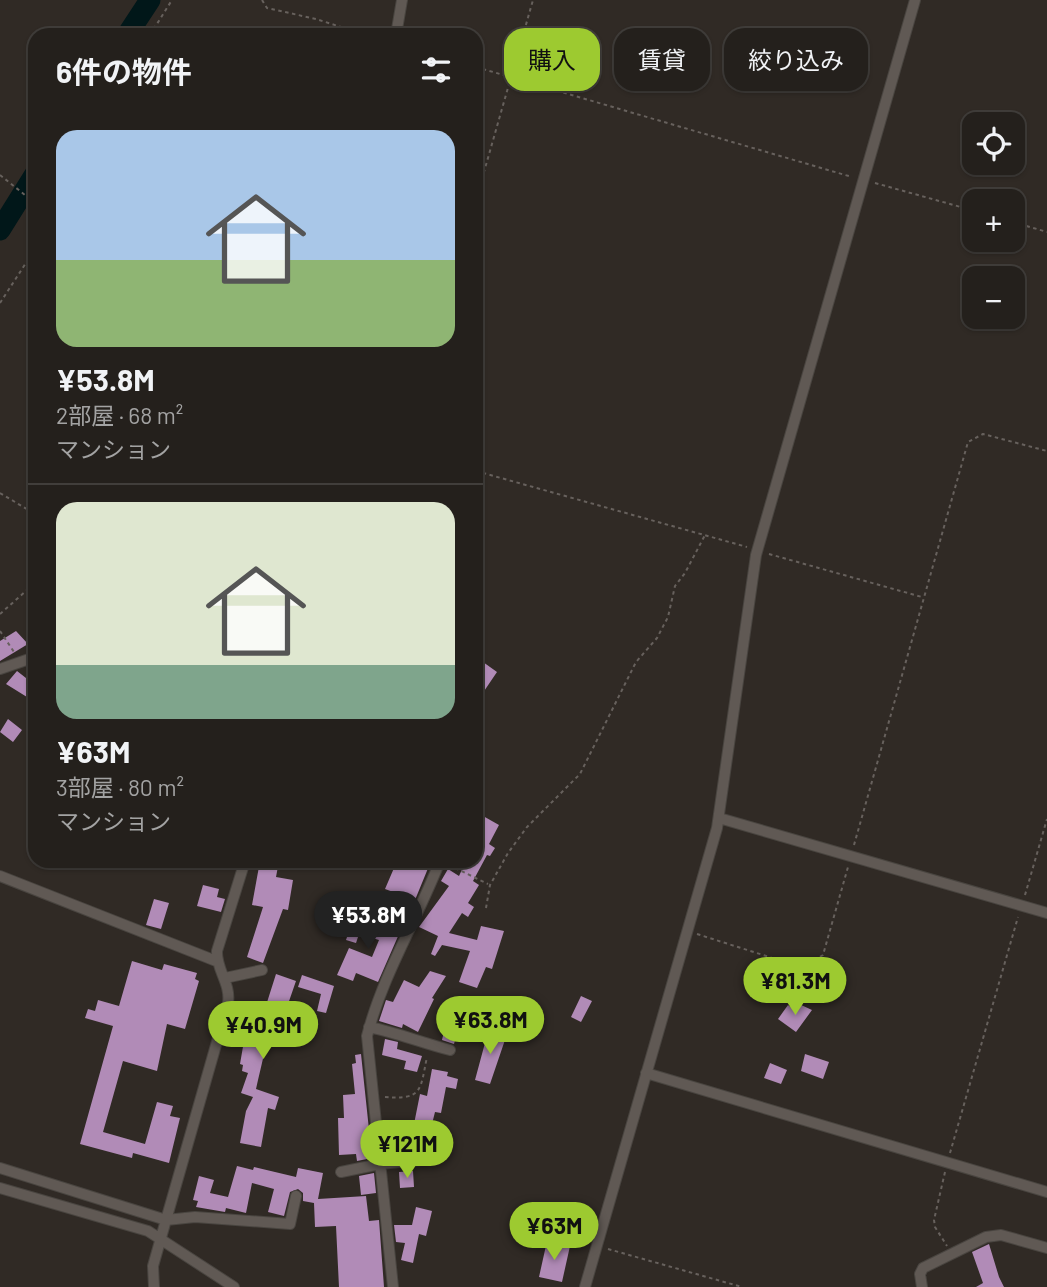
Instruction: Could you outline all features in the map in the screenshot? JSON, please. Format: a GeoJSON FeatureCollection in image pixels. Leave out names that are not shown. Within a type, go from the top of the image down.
{"type":"FeatureCollection","features":[{"type":"Feature","properties":{"kind":"street"},"geometry":{"type":"LineString","coordinates":[[397,28],[402,0]]}},
{"type":"Feature","properties":{"kind":"street"},"geometry":{"type":"LineString","coordinates":[[584,1287],[719,818],[757,550],[915,0]]}},
{"type":"Feature","properties":{"kind":"street"},"geometry":{"type":"LineString","coordinates":[[0,669],[28,659]]}},
{"type":"Feature","properties":{"kind":"street"},"geometry":{"type":"LineString","coordinates":[[719,818],[1047,913]]}},
{"type":"Feature","properties":{"kind":"street"},"geometry":{"type":"LineString","coordinates":[[154,1287],[153,1266],[228,1003],[230,993],[216,961],[217,951],[242,868]]}},
{"type":"Feature","properties":{"kind":"street"},"geometry":{"type":"LineString","coordinates":[[393,1287],[367,1036],[392,967],[438,868]]}},
{"type":"Feature","properties":{"kind":"street"},"geometry":{"type":"LineString","coordinates":[[0,876],[216,961]]}},
{"type":"Feature","properties":{"kind":"street"},"geometry":{"type":"LineString","coordinates":[[790,989],[796,965]]}},
{"type":"Feature","properties":{"kind":"street"},"geometry":{"type":"LineString","coordinates":[[225,978],[262,970]]}},
{"type":"Feature","properties":{"kind":"street"},"geometry":{"type":"LineString","coordinates":[[369,1027],[406,1035],[415,1041],[450,1050]]}},
{"type":"Feature","properties":{"kind":"street"},"geometry":{"type":"LineString","coordinates":[[646,1073],[1047,1192]]}},
{"type":"Feature","properties":{"kind":"street"},"geometry":{"type":"LineString","coordinates":[[341,1172],[380,1164],[421,1160]]}},
{"type":"Feature","properties":{"kind":"street"},"geometry":{"type":"LineString","coordinates":[[0,1168],[166,1220],[195,1217],[289,1224],[296,1196]]}},
{"type":"Feature","properties":{"kind":"street"},"geometry":{"type":"LineString","coordinates":[[0,1188],[148,1231],[234,1287]]}},
{"type":"Feature","properties":{"kind":"street"},"geometry":{"type":"LineString","coordinates":[[922,1287],[920,1274],[923,1268],[986,1237],[1001,1235],[1047,1248]]}},
{"type":"Feature","properties":{"kind":"path"},"geometry":{"type":"LineString","coordinates":[[154,28],[172,0]]}},
{"type":"Feature","properties":{"kind":"path"},"geometry":{"type":"LineString","coordinates":[[262,0],[267,8],[344,28]]}},
{"type":"Feature","properties":{"kind":"path"},"geometry":{"type":"LineString","coordinates":[[525,28],[533,0]]}},
{"type":"Feature","properties":{"kind":"path"},"geometry":{"type":"LineString","coordinates":[[483,69],[504,76]]}},
{"type":"Feature","properties":{"kind":"path"},"geometry":{"type":"LineString","coordinates":[[483,176],[507,91]]}},
{"type":"Feature","properties":{"kind":"path"},"geometry":{"type":"LineString","coordinates":[[556,91],[962,207]]}},
{"type":"Feature","properties":{"kind":"path"},"geometry":{"type":"LineString","coordinates":[[0,176],[28,198]]}},
{"type":"Feature","properties":{"kind":"path"},"geometry":{"type":"LineString","coordinates":[[1025,226],[1047,232]]}},
{"type":"Feature","properties":{"kind":"path"},"geometry":{"type":"LineString","coordinates":[[0,303],[28,259]]}},
{"type":"Feature","properties":{"kind":"path"},"geometry":{"type":"LineString","coordinates":[[687,931],[796,965],[812,964],[823,955],[968,442],[983,434],[1047,451]]}},
{"type":"Feature","properties":{"kind":"path"},"geometry":{"type":"LineString","coordinates":[[483,473],[923,598]]}},
{"type":"Feature","properties":{"kind":"path"},"geometry":{"type":"LineString","coordinates":[[0,493],[28,510]]}},
{"type":"Feature","properties":{"kind":"path"},"geometry":{"type":"LineString","coordinates":[[486,908],[490,885],[527,827],[580,774],[636,662],[657,638],[668,617],[675,586],[705,536]]}},
{"type":"Feature","properties":{"kind":"path"},"geometry":{"type":"LineString","coordinates":[[0,614],[28,589]]}},
{"type":"Feature","properties":{"kind":"path"},"geometry":{"type":"LineString","coordinates":[[0,631],[22,661]]}},
{"type":"Feature","properties":{"kind":"path"},"geometry":{"type":"LineString","coordinates":[[952,1252],[935,1227],[934,1220],[947,1162],[1047,819]]}},
{"type":"Feature","properties":{"kind":"path"},"geometry":{"type":"LineString","coordinates":[[455,868],[490,885]]}},
{"type":"Feature","properties":{"kind":"path"},"geometry":{"type":"LineString","coordinates":[[373,1097],[411,1097],[421,1087],[430,1045]]}},
{"type":"Feature","properties":{"kind":"path"},"geometry":{"type":"LineString","coordinates":[[596,1246],[742,1287]]}},
{"type":"Feature","properties":{"kind":"building"},"geometry":{"type":"Polygon","coordinates":[[[16,631],[28,644],[0,661],[0,641],[16,631]]]}},
{"type":"Feature","properties":{"kind":"building"},"geometry":{"type":"Polygon","coordinates":[[[483,662],[497,672],[483,693],[483,662]]]}},
{"type":"Feature","properties":{"kind":"building"},"geometry":{"type":"Polygon","coordinates":[[[17,671],[28,680],[28,698],[6,684],[17,671]]]}},
{"type":"Feature","properties":{"kind":"building"},"geometry":{"type":"Polygon","coordinates":[[[8,719],[22,730],[13,742],[0,732],[8,719]]]}},
{"type":"Feature","properties":{"kind":"building"},"geometry":{"type":"Polygon","coordinates":[[[483,816],[499,825],[489,844],[495,848],[490,856],[487,855],[483,862],[483,816]]]}},
{"type":"Feature","properties":{"kind":"building"},"geometry":{"type":"Polygon","coordinates":[[[259,868],[278,868],[276,877],[293,880],[288,910],[283,909],[263,963],[247,957],[263,907],[252,905],[259,868]]]}},
{"type":"Feature","properties":{"kind":"building"},"geometry":{"type":"Polygon","coordinates":[[[394,868],[428,868],[415,900],[385,889],[394,868]]]}},
{"type":"Feature","properties":{"kind":"building"},"geometry":{"type":"Polygon","coordinates":[[[463,868],[480,868],[473,881],[479,885],[468,903],[474,907],[468,917],[462,913],[449,933],[477,940],[481,926],[504,931],[492,969],[486,967],[477,988],[459,982],[470,951],[442,945],[435,956],[431,954],[438,936],[419,927],[449,886],[441,881],[448,869],[459,876],[463,868]]]}},
{"type":"Feature","properties":{"kind":"building"},"geometry":{"type":"Polygon","coordinates":[[[203,885],[219,889],[217,897],[225,899],[221,912],[197,906],[203,885]]]}},
{"type":"Feature","properties":{"kind":"building"},"geometry":{"type":"Polygon","coordinates":[[[154,899],[169,903],[161,929],[146,925],[154,899]]]}},
{"type":"Feature","properties":{"kind":"building"},"geometry":{"type":"Polygon","coordinates":[[[354,916],[399,934],[378,982],[356,973],[353,981],[337,975],[349,948],[372,957],[379,940],[359,934],[356,943],[346,940],[354,916]]]}},
{"type":"Feature","properties":{"kind":"building"},"geometry":{"type":"Polygon","coordinates":[[[132,961],[162,970],[164,964],[197,973],[195,979],[199,981],[185,1029],[167,1024],[157,1071],[123,1061],[103,1132],[145,1144],[157,1102],[173,1106],[170,1116],[180,1118],[169,1163],[133,1153],[132,1158],[80,1144],[113,1026],[85,1018],[88,1009],[95,1011],[98,1000],[119,1006],[132,961]]]}},
{"type":"Feature","properties":{"kind":"building"},"geometry":{"type":"Polygon","coordinates":[[[430,971],[446,976],[432,998],[434,999],[418,1032],[403,1024],[402,1028],[379,1021],[386,1000],[393,1002],[404,980],[419,987],[430,971]]]}},
{"type":"Feature","properties":{"kind":"building"},"geometry":{"type":"Polygon","coordinates":[[[276,974],[296,981],[277,1036],[269,1033],[256,1089],[279,1097],[275,1110],[268,1108],[261,1147],[240,1143],[246,1111],[253,1097],[241,1093],[248,1073],[242,1071],[243,1065],[240,1064],[245,1035],[256,1037],[276,974]]]}},
{"type":"Feature","properties":{"kind":"building"},"geometry":{"type":"Polygon","coordinates":[[[302,975],[334,986],[326,1013],[317,1011],[321,994],[298,987],[302,975]]]}},
{"type":"Feature","properties":{"kind":"building"},"geometry":{"type":"Polygon","coordinates":[[[581,996],[592,1001],[581,1022],[571,1017],[581,996]]]}},
{"type":"Feature","properties":{"kind":"building"},"geometry":{"type":"Polygon","coordinates":[[[799,1004],[812,1010],[796,1032],[778,1019],[788,1005],[796,1011],[799,1004]]]}},
{"type":"Feature","properties":{"kind":"building"},"geometry":{"type":"Polygon","coordinates":[[[448,1014],[461,1017],[454,1044],[442,1040],[448,1014]]]}},
{"type":"Feature","properties":{"kind":"building"},"geometry":{"type":"Polygon","coordinates":[[[489,1028],[507,1034],[490,1084],[475,1080],[489,1028]]]}},
{"type":"Feature","properties":{"kind":"building"},"geometry":{"type":"Polygon","coordinates":[[[385,1039],[398,1042],[397,1049],[422,1056],[417,1072],[404,1069],[406,1061],[382,1055],[385,1039]]]}},
{"type":"Feature","properties":{"kind":"building"},"geometry":{"type":"Polygon","coordinates":[[[361,1054],[372,1158],[357,1161],[356,1154],[339,1155],[338,1118],[344,1118],[343,1095],[355,1094],[352,1064],[356,1063],[355,1055],[361,1054]]]}},
{"type":"Feature","properties":{"kind":"building"},"geometry":{"type":"Polygon","coordinates":[[[805,1054],[829,1062],[823,1079],[801,1071],[805,1054]]]}},
{"type":"Feature","properties":{"kind":"building"},"geometry":{"type":"Polygon","coordinates":[[[770,1063],[787,1070],[781,1084],[764,1078],[770,1063]]]}},
{"type":"Feature","properties":{"kind":"building"},"geometry":{"type":"Polygon","coordinates":[[[432,1069],[448,1072],[447,1076],[458,1079],[456,1089],[446,1087],[441,1113],[435,1112],[430,1132],[445,1143],[438,1152],[413,1134],[414,1151],[399,1152],[398,1129],[413,1129],[420,1094],[427,1096],[432,1069]]]}},
{"type":"Feature","properties":{"kind":"building"},"geometry":{"type":"Polygon","coordinates":[[[237,1166],[253,1170],[254,1167],[296,1177],[298,1168],[323,1173],[318,1199],[366,1196],[369,1221],[379,1220],[384,1287],[339,1287],[336,1226],[315,1227],[314,1203],[303,1201],[303,1193],[298,1189],[290,1192],[284,1216],[268,1212],[274,1189],[252,1183],[246,1213],[226,1208],[225,1212],[196,1207],[198,1201],[193,1200],[199,1176],[214,1180],[210,1193],[228,1197],[237,1166]]]}},
{"type":"Feature","properties":{"kind":"building"},"geometry":{"type":"Polygon","coordinates":[[[413,1171],[414,1187],[400,1188],[399,1172],[413,1171]]]}},
{"type":"Feature","properties":{"kind":"building"},"geometry":{"type":"Polygon","coordinates":[[[374,1173],[376,1193],[361,1195],[359,1176],[374,1173]]]}},
{"type":"Feature","properties":{"kind":"building"},"geometry":{"type":"Polygon","coordinates":[[[416,1207],[432,1211],[426,1236],[419,1234],[413,1263],[401,1260],[405,1243],[396,1242],[394,1225],[412,1225],[416,1207]]]}},
{"type":"Feature","properties":{"kind":"building"},"geometry":{"type":"Polygon","coordinates":[[[547,1241],[570,1246],[562,1282],[539,1277],[547,1241]]]}},
{"type":"Feature","properties":{"kind":"building"},"geometry":{"type":"Polygon","coordinates":[[[989,1244],[1004,1287],[976,1287],[983,1283],[972,1252],[989,1244]]]}},
{"type":"Feature","properties":{"kind":"waterway"},"geometry":{"type":"LineString","coordinates":[[132,28],[150,0]]}},
{"type":"Feature","properties":{"kind":"waterway"},"geometry":{"type":"LineString","coordinates":[[0,230],[28,185]]}}]}
